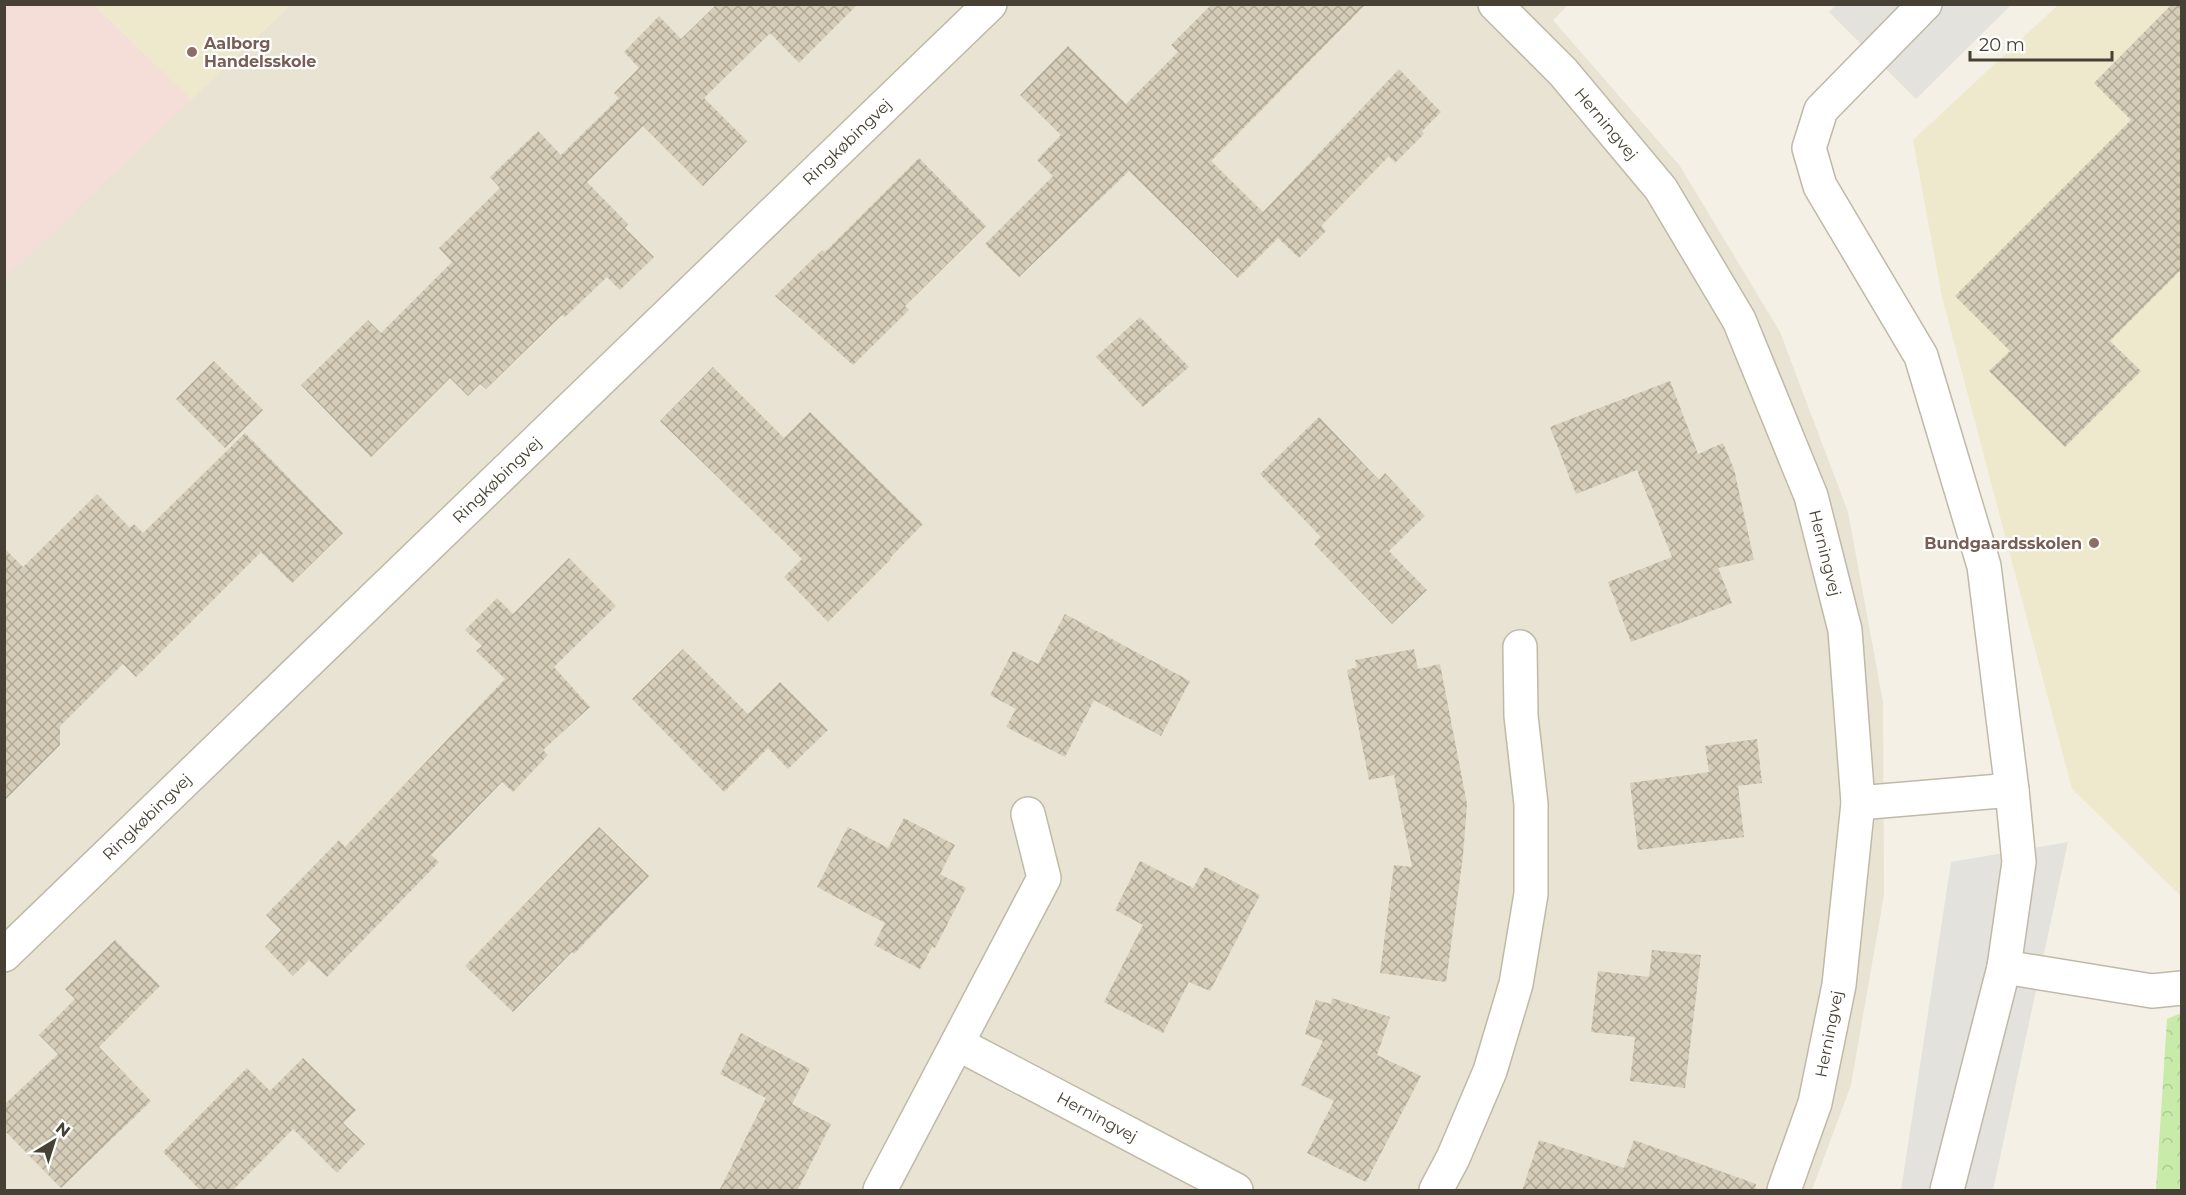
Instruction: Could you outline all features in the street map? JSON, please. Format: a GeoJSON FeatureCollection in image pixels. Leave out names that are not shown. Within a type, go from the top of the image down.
{"type":"FeatureCollection","features":[{"type":"Feature","properties":{"kind":"street","name":"Ringkøbingvej"},"geometry":{"type":"LineString","coordinates":[[4,955],[990,4]]}},
{"type":"Feature","properties":{"kind":"street","name":"Herningvej"},"geometry":{"type":"LineString","coordinates":[[1494,4],[1563,72],[1661,189],[1739,320],[1811,496],[1845,630],[1858,803],[1839,984],[1815,1103],[1784,1191]]}},
{"type":"Feature","properties":{"kind":"street"},"geometry":{"type":"LineString","coordinates":[[1925,4],[1821,110],[1809,148],[1820,186],[1921,356],[1984,566],[2019,862],[2004,966],[1947,1191]]}},
{"type":"Feature","properties":{"kind":"street"},"geometry":{"type":"LineString","coordinates":[[1436,1191],[1453,1158],[1490,1071],[1516,984],[1531,894],[1531,804],[1521,716],[1520,647]]}},
{"type":"Feature","properties":{"kind":"street"},"geometry":{"type":"LineString","coordinates":[[1858,803],[2012,790]]}},
{"type":"Feature","properties":{"kind":"street"},"geometry":{"type":"LineString","coordinates":[[880,1191],[1044,878],[1028,814]]}},
{"type":"Feature","properties":{"kind":"street"},"geometry":{"type":"LineString","coordinates":[[2004,966],[2152,991],[2181,988]]}},
{"type":"Feature","properties":{"kind":"street","name":"Herningvej"},"geometry":{"type":"LineString","coordinates":[[958,1044],[1236,1191]]}},
{"type":"Feature","properties":{"kind":"shaded area"},"geometry":{"type":"Polygon","coordinates":[[[5,4],[93,5],[191,100],[5,278],[5,4]]]}},
{"type":"Feature","properties":{"kind":"shaded area"},"geometry":{"type":"Polygon","coordinates":[[[1837,4],[2011,5],[1916,99],[1829,12],[1837,4]]]}},
{"type":"Feature","properties":{"kind":"shaded area"},"geometry":{"type":"Polygon","coordinates":[[[5,5],[1568,5],[1553,20],[1680,166],[1780,332],[1848,512],[1883,702],[1884,895],[1851,1085],[1812,1190],[5,1190],[5,5]]]}},
{"type":"Feature","properties":{"kind":"shaded area","name":"Aalborg Handelsskole"},"geometry":{"type":"Polygon","coordinates":[[[93,5],[291,5],[191,100],[93,5]]]}},
{"type":"Feature","properties":{"kind":"shaded area","name":"Bundgaardsskolen"},"geometry":{"type":"Polygon","coordinates":[[[2058,5],[2181,5],[2181,896],[2072,789],[1942,297],[1913,140],[2058,5]]]}},
{"type":"Feature","properties":{"kind":"shaded area"},"geometry":{"type":"Polygon","coordinates":[[[2068,842],[1993,1190],[1901,1190],[1951,862],[2068,842]]]}},
{"type":"Feature","properties":{"kind":"green space"},"geometry":{"type":"Polygon","coordinates":[[[2181,1013],[2181,1190],[2156,1190],[2167,1019],[2181,1013]]]}},
{"type":"Feature","properties":{"kind":"building"},"geometry":{"type":"Polygon","coordinates":[[[717,4],[858,4],[799,63],[770,33],[704,98],[747,141],[703,186],[643,126],[587,182],[628,224],[625,228],[654,257],[620,290],[607,277],[565,317],[562,315],[486,389],[480,384],[468,396],[450,378],[371,457],[301,385],[368,320],[381,333],[452,262],[439,248],[500,188],[490,177],[538,131],[561,155],[619,98],[614,93],[639,68],[624,52],[659,16],[681,39],[717,4]]]}},
{"type":"Feature","properties":{"kind":"building"},"geometry":{"type":"Polygon","coordinates":[[[1212,4],[1366,4],[1211,161],[1263,212],[1399,69],[1441,112],[1422,131],[1424,134],[1395,163],[1389,156],[1321,226],[1326,231],[1299,258],[1278,238],[1238,278],[1129,171],[1019,277],[985,244],[1053,176],[1037,160],[1061,135],[1020,95],[1068,46],[1126,104],[1178,52],[1171,45],[1212,4]]]}},
{"type":"Feature","properties":{"kind":"building"},"geometry":{"type":"Polygon","coordinates":[[[2172,4],[2181,4],[2181,270],[2110,341],[2141,371],[2065,447],[1989,371],[2010,351],[1955,296],[2131,120],[2094,83],[2172,4]]]}},
{"type":"Feature","properties":{"kind":"building"},"geometry":{"type":"Polygon","coordinates":[[[919,158],[986,226],[905,306],[909,310],[853,365],[775,296],[822,250],[825,252],[919,158]]]}},
{"type":"Feature","properties":{"kind":"building"},"geometry":{"type":"Polygon","coordinates":[[[1140,317],[1189,367],[1143,407],[1096,357],[1140,317]]]}},
{"type":"Feature","properties":{"kind":"building"},"geometry":{"type":"Polygon","coordinates":[[[214,361],[263,410],[225,448],[176,399],[214,361]]]}},
{"type":"Feature","properties":{"kind":"building"},"geometry":{"type":"Polygon","coordinates":[[[713,367],[784,438],[810,412],[923,524],[828,622],[784,577],[802,559],[660,421],[713,367]]]}},
{"type":"Feature","properties":{"kind":"building"},"geometry":{"type":"Polygon","coordinates":[[[1670,381],[1698,454],[1723,443],[1734,469],[1754,560],[1718,568],[1732,603],[1631,642],[1608,582],[1672,557],[1637,470],[1576,494],[1550,427],[1670,381]]]}},
{"type":"Feature","properties":{"kind":"building"},"geometry":{"type":"Polygon","coordinates":[[[1319,417],[1379,480],[1385,473],[1425,516],[1389,551],[1427,590],[1392,624],[1314,544],[1321,537],[1260,474],[1319,417]]]}},
{"type":"Feature","properties":{"kind":"building"},"geometry":{"type":"Polygon","coordinates":[[[245,433],[343,533],[292,583],[261,552],[136,677],[123,664],[60,726],[60,745],[4,801],[4,548],[23,567],[97,494],[130,528],[134,524],[143,533],[245,433]]]}},
{"type":"Feature","properties":{"kind":"building"},"geometry":{"type":"Polygon","coordinates":[[[569,558],[616,606],[554,667],[590,707],[543,750],[548,755],[513,792],[502,782],[431,855],[439,862],[327,977],[309,960],[293,976],[265,947],[281,930],[266,915],[339,840],[345,847],[505,679],[476,651],[482,646],[465,630],[497,598],[513,614],[569,558]]]}},
{"type":"Feature","properties":{"kind":"building"},"geometry":{"type":"Polygon","coordinates":[[[1065,614],[1190,681],[1161,736],[1094,700],[1065,757],[1006,727],[1016,709],[990,695],[1013,651],[1038,664],[1065,614]]]}},
{"type":"Feature","properties":{"kind":"building"},"geometry":{"type":"Polygon","coordinates":[[[683,649],[748,714],[780,682],[828,730],[788,769],[768,748],[724,792],[632,699],[683,649]]]}},
{"type":"Feature","properties":{"kind":"building"},"geometry":{"type":"Polygon","coordinates":[[[1414,649],[1418,669],[1440,664],[1467,804],[1463,856],[1446,982],[1380,973],[1394,865],[1412,867],[1394,775],[1369,780],[1347,670],[1357,667],[1355,660],[1414,649]]]}},
{"type":"Feature","properties":{"kind":"building"},"geometry":{"type":"Polygon","coordinates":[[[1757,739],[1762,783],[1738,786],[1744,837],[1638,850],[1630,783],[1709,772],[1705,746],[1757,739]]]}},
{"type":"Feature","properties":{"kind":"building"},"geometry":{"type":"Polygon","coordinates":[[[904,818],[955,845],[940,874],[966,888],[935,948],[932,947],[920,969],[874,945],[885,923],[817,887],[848,827],[888,848],[904,818]]]}},
{"type":"Feature","properties":{"kind":"building"},"geometry":{"type":"Polygon","coordinates":[[[599,827],[649,876],[574,954],[572,952],[513,1012],[465,966],[599,827]]]}},
{"type":"Feature","properties":{"kind":"building"},"geometry":{"type":"Polygon","coordinates":[[[1140,861],[1193,888],[1205,867],[1260,895],[1210,991],[1189,982],[1163,1033],[1104,1002],[1143,925],[1115,910],[1140,861]]]}},
{"type":"Feature","properties":{"kind":"building"},"geometry":{"type":"Polygon","coordinates":[[[115,940],[160,986],[99,1047],[151,1101],[61,1188],[4,1130],[4,1105],[58,1054],[39,1035],[75,999],[65,989],[115,940]]]}},
{"type":"Feature","properties":{"kind":"building"},"geometry":{"type":"Polygon","coordinates":[[[1652,950],[1701,955],[1685,1088],[1630,1081],[1635,1037],[1591,1032],[1598,971],[1649,977],[1652,950]]]}},
{"type":"Feature","properties":{"kind":"building"},"geometry":{"type":"Polygon","coordinates":[[[1332,998],[1390,1017],[1377,1055],[1421,1076],[1366,1182],[1307,1153],[1334,1101],[1301,1085],[1323,1041],[1305,1034],[1316,1000],[1331,1004],[1332,998]]]}},
{"type":"Feature","properties":{"kind":"building"},"geometry":{"type":"Polygon","coordinates":[[[741,1033],[810,1069],[792,1104],[831,1124],[797,1191],[719,1191],[766,1098],[720,1074],[741,1033]]]}},
{"type":"Feature","properties":{"kind":"building"},"geometry":{"type":"Polygon","coordinates":[[[303,1058],[356,1110],[343,1123],[365,1144],[337,1173],[293,1129],[232,1191],[201,1191],[163,1152],[247,1068],[270,1091],[303,1058]]]}},
{"type":"Feature","properties":{"kind":"building"},"geometry":{"type":"Polygon","coordinates":[[[1539,1140],[1624,1168],[1634,1140],[1756,1184],[1755,1191],[1522,1191],[1539,1140]]]}},
{"type":"Feature","properties":{"kind":"place","name":"Aalborg Handelsskole"},"geometry":{"type":"Point","coordinates":[192,52]}},
{"type":"Feature","properties":{"kind":"place","name":"Bundgaardsskolen"},"geometry":{"type":"Point","coordinates":[2094,543]}}]}
